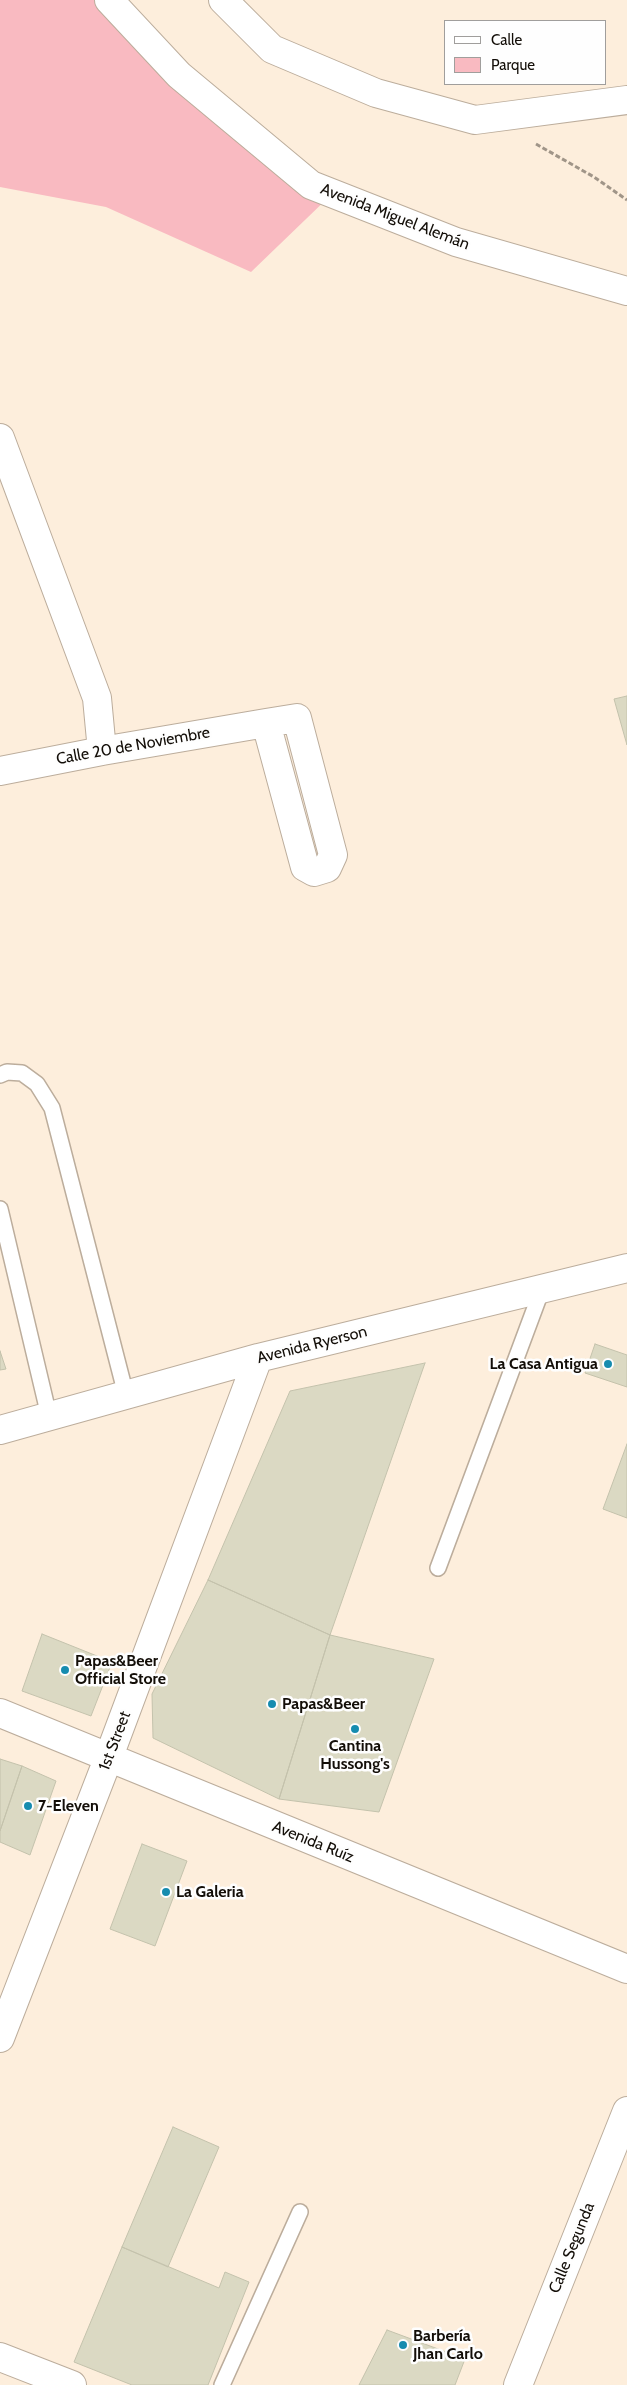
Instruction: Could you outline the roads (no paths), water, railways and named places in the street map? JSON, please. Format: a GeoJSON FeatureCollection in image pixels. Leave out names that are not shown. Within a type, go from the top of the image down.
{"type":"FeatureCollection","features":[{"type":"Feature","properties":{"kind":"street","name":"Avenida Miguel Alemán"},"geometry":{"type":"LineString","coordinates":[[109,0],[179,75],[311,185],[456,242],[627,291]]}},
{"type":"Feature","properties":{"kind":"street"},"geometry":{"type":"LineString","coordinates":[[223,0],[272,49],[376,93],[475,120],[627,100]]}},
{"type":"Feature","properties":{"kind":"street"},"geometry":{"type":"LineString","coordinates":[[0,438],[97,698],[102,751]]}},
{"type":"Feature","properties":{"kind":"street","name":"Calle 20 de Noviembre"},"geometry":{"type":"LineString","coordinates":[[0,771],[102,751],[266,723],[297,718],[333,855],[327,868],[314,872],[305,867],[266,723]]}},
{"type":"Feature","properties":{"kind":"street","name":"Avenida Ryerson"},"geometry":{"type":"LineString","coordinates":[[0,1430],[258,1358],[542,1288],[619,1275]]}},
{"type":"Feature","properties":{"kind":"street","name":"1st Street"},"geometry":{"type":"LineString","coordinates":[[0,2038],[108,1759],[258,1358]]}},
{"type":"Feature","properties":{"kind":"street","name":"Avenida Ruíz"},"geometry":{"type":"LineString","coordinates":[[0,1713],[108,1759],[627,1969]]}},
{"type":"Feature","properties":{"kind":"street","name":"Calle Segunda"},"geometry":{"type":"LineString","coordinates":[[518,2385],[627,2110]]}},
{"type":"Feature","properties":{"kind":"street"},"geometry":{"type":"LineString","coordinates":[[0,2357],[72,2385]]}},
{"type":"Feature","properties":{"kind":"lane"},"geometry":{"type":"LineString","coordinates":[[0,1075],[7,1072],[22,1073],[37,1084],[52,1108],[126,1395]]}},
{"type":"Feature","properties":{"kind":"lane"},"geometry":{"type":"LineString","coordinates":[[0,1209],[49,1416]]}},
{"type":"Feature","properties":{"kind":"lane"},"geometry":{"type":"LineString","coordinates":[[438,1568],[542,1288]]}},
{"type":"Feature","properties":{"kind":"lane"},"geometry":{"type":"LineString","coordinates":[[222,2385],[300,2212]]}},
{"type":"Feature","properties":{"kind":"place","name":"La Casa Antigua"},"geometry":{"type":"Point","coordinates":[608,1364]}},
{"type":"Feature","properties":{"kind":"place","name":"Papas&Beer Official Store"},"geometry":{"type":"Point","coordinates":[65,1670]}},
{"type":"Feature","properties":{"kind":"place","name":"Papas&Beer"},"geometry":{"type":"Point","coordinates":[272,1704]}},
{"type":"Feature","properties":{"kind":"place","name":"Cantina Hussong's"},"geometry":{"type":"Point","coordinates":[355,1729]}},
{"type":"Feature","properties":{"kind":"place","name":"7-Eleven"},"geometry":{"type":"Point","coordinates":[28,1806]}},
{"type":"Feature","properties":{"kind":"place","name":"La Galeria"},"geometry":{"type":"Point","coordinates":[166,1892]}},
{"type":"Feature","properties":{"kind":"place","name":"Barbería Jhan Carlo"},"geometry":{"type":"Point","coordinates":[403,2345]}}]}
